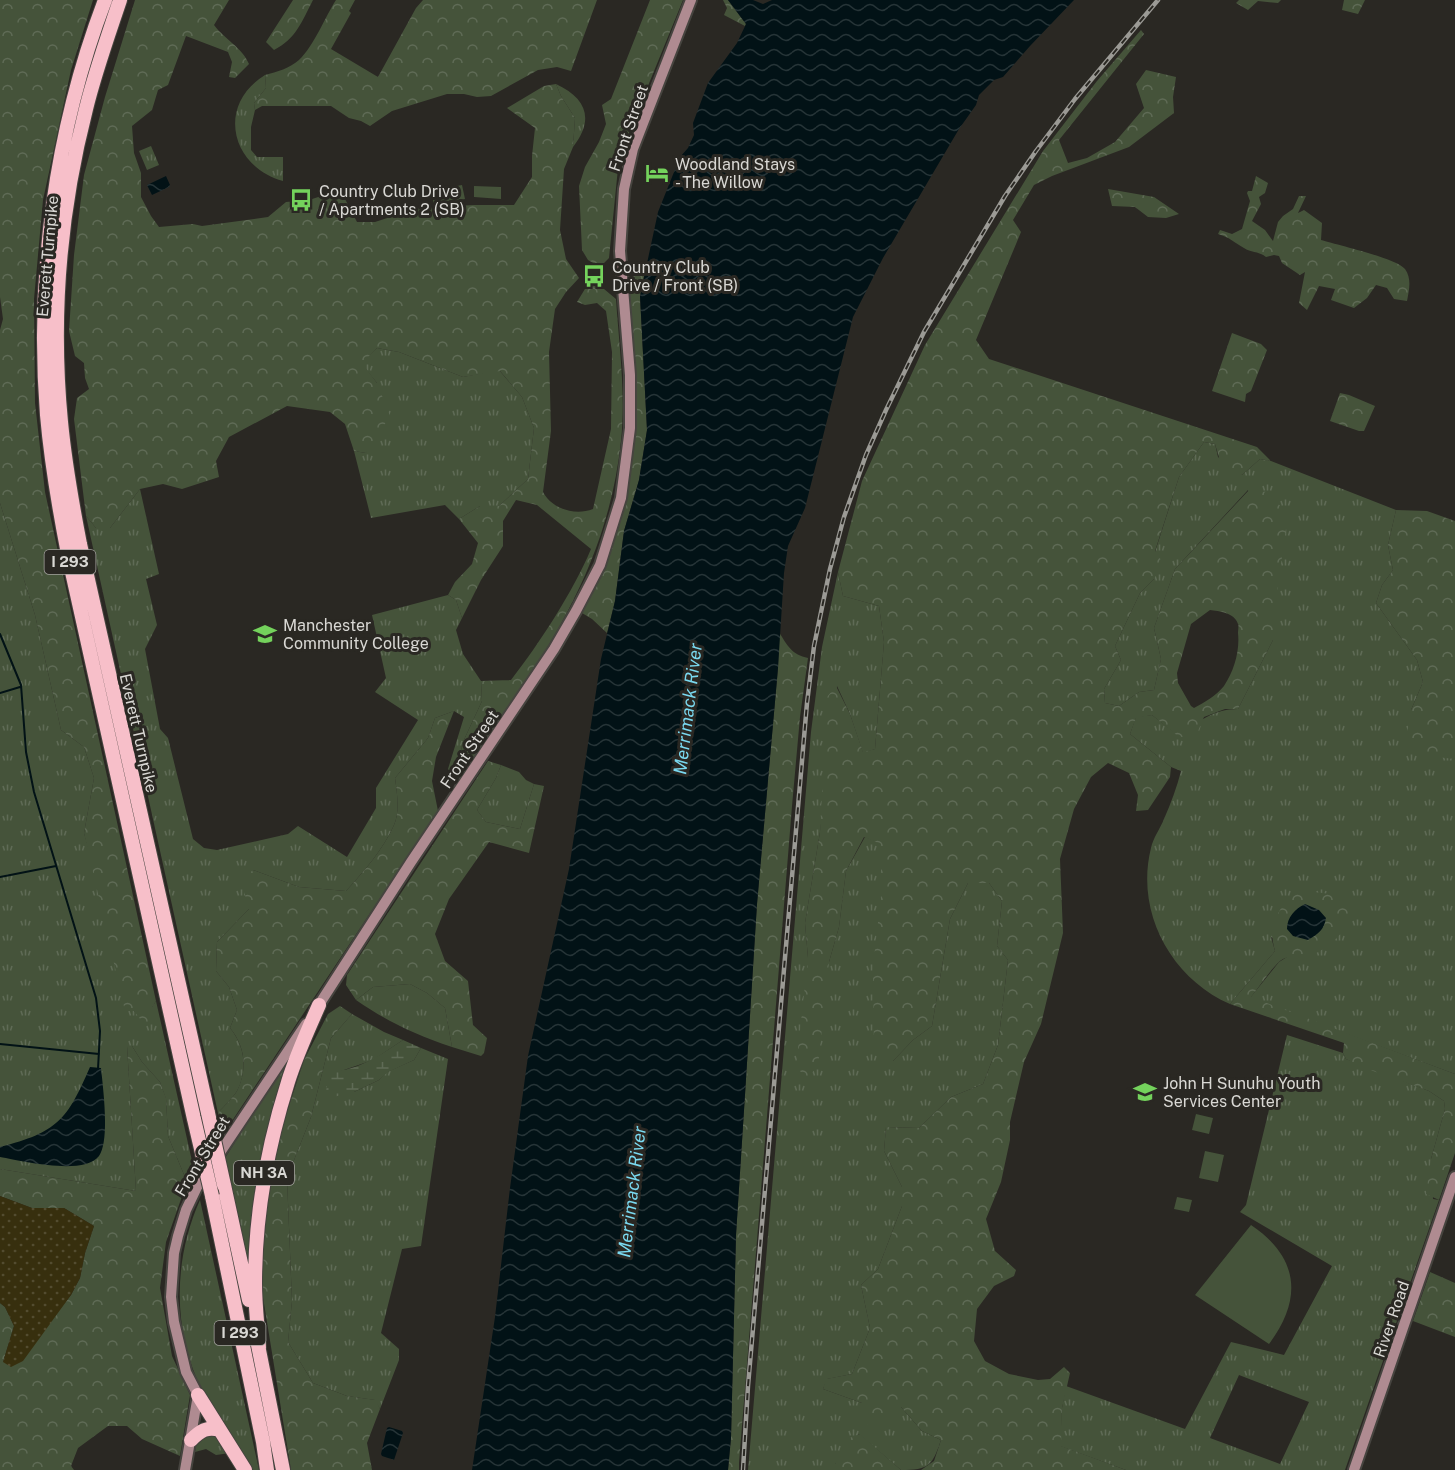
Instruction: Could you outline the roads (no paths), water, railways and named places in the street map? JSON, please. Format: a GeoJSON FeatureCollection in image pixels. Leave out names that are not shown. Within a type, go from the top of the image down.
{"type":"FeatureCollection","features":[{"type":"Feature","properties":{"kind":"highway","name":"Everett Turnpike"},"geometry":{"type":"LineString","coordinates":[[105,0],[77,87],[61,155],[54,199],[45,293],[44,346],[47,415],[58,502],[68,554],[212,1196],[267,1470]]}},
{"type":"Feature","properties":{"kind":"highway","name":"Everett Turnpike"},"geometry":{"type":"LineString","coordinates":[[120,0],[86,110],[66,213],[57,352],[61,422],[70,492],[80,544],[224,1185],[283,1470]]}},
{"type":"Feature","properties":{"kind":"highway","name":"NH 3A"},"geometry":{"type":"LineString","coordinates":[[259,1348],[255,1285],[259,1206],[263,1180],[288,1080],[319,1005]]}},
{"type":"Feature","properties":{"kind":"highway","name":"NH 3A"},"geometry":{"type":"LineString","coordinates":[[198,1395],[245,1470]]}},
{"type":"Feature","properties":{"kind":"highway"},"geometry":{"type":"LineString","coordinates":[[191,1440],[199,1431],[211,1427],[220,1430]]}},
{"type":"Feature","properties":{"kind":"main road","name":"Front Street"},"geometry":{"type":"LineString","coordinates":[[198,1395],[186,1372],[172,1311],[174,1253],[183,1219],[197,1187],[554,649],[600,565],[621,498],[630,428],[630,375],[620,251],[624,189],[633,149],[691,0]]}},
{"type":"Feature","properties":{"kind":"main road","name":"River Road"},"geometry":{"type":"LineString","coordinates":[[1354,1470],[1455,1177]]}},
{"type":"Feature","properties":{"kind":"main road"},"geometry":{"type":"LineString","coordinates":[[185,1470],[198,1395]]}},
{"type":"Feature","properties":{"kind":"water","name":"Merrimack River"},"geometry":{"type":"Polygon","coordinates":[[[728,0],[753,0],[763,4],[772,0],[1074,0],[1003,77],[994,80],[979,95],[976,105],[959,129],[883,258],[853,317],[805,508],[788,546],[757,904],[736,1235],[731,1438],[728,1470],[472,1470],[495,1317],[528,1056],[569,869],[601,659],[615,601],[624,531],[639,480],[647,430],[640,296],[658,212],[680,157],[688,148],[694,135],[693,123],[708,83],[737,43],[746,24],[728,0]]]}},
{"type":"Feature","properties":{"kind":"water"},"geometry":{"type":"Polygon","coordinates":[[[166,176],[169,187],[152,195],[147,185],[166,176]]]}},
{"type":"Feature","properties":{"kind":"water"},"geometry":{"type":"Polygon","coordinates":[[[1305,904],[1319,910],[1326,918],[1320,931],[1308,940],[1293,936],[1287,929],[1292,914],[1305,904]]]}},
{"type":"Feature","properties":{"kind":"water"},"geometry":{"type":"Polygon","coordinates":[[[90,1067],[101,1068],[105,1126],[99,1156],[91,1162],[67,1166],[37,1164],[0,1157],[0,1147],[35,1136],[48,1129],[67,1112],[90,1067]]]}},
{"type":"Feature","properties":{"kind":"water"},"geometry":{"type":"Polygon","coordinates":[[[389,1427],[403,1433],[394,1460],[381,1454],[389,1427]]]}},
{"type":"Feature","properties":{"kind":"waterway"},"geometry":{"type":"LineString","coordinates":[[0,634],[21,685],[26,752],[34,792],[96,998],[100,1031],[98,1069]]}},
{"type":"Feature","properties":{"kind":"waterway"},"geometry":{"type":"LineString","coordinates":[[0,693],[20,687]]}},
{"type":"Feature","properties":{"kind":"waterway"},"geometry":{"type":"LineString","coordinates":[[0,877],[56,866]]}},
{"type":"Feature","properties":{"kind":"waterway"},"geometry":{"type":"LineString","coordinates":[[0,1044],[99,1054]]}},
{"type":"Feature","properties":{"kind":"railway"},"geometry":{"type":"LineString","coordinates":[[743,1470],[748,1386],[807,703],[814,646],[830,569],[844,517],[866,455],[924,332],[1005,196],[1075,99],[1158,0]]}},
{"type":"Feature","properties":{"kind":"place","name":"Woodland Stays - The Willow"},"geometry":{"type":"Point","coordinates":[657,173]}},
{"type":"Feature","properties":{"kind":"place","name":"Country Club Drive / Apartments 2 (SB)"},"geometry":{"type":"Point","coordinates":[301,200]}},
{"type":"Feature","properties":{"kind":"place","name":"Country Club Drive / Front (SB)"},"geometry":{"type":"Point","coordinates":[594,276]}},
{"type":"Feature","properties":{"kind":"place","name":"Manchester Community College"},"geometry":{"type":"Point","coordinates":[265,634]}},
{"type":"Feature","properties":{"kind":"place","name":"John H Sunuhu Youth Services Center"},"geometry":{"type":"Point","coordinates":[1145,1092]}}]}
